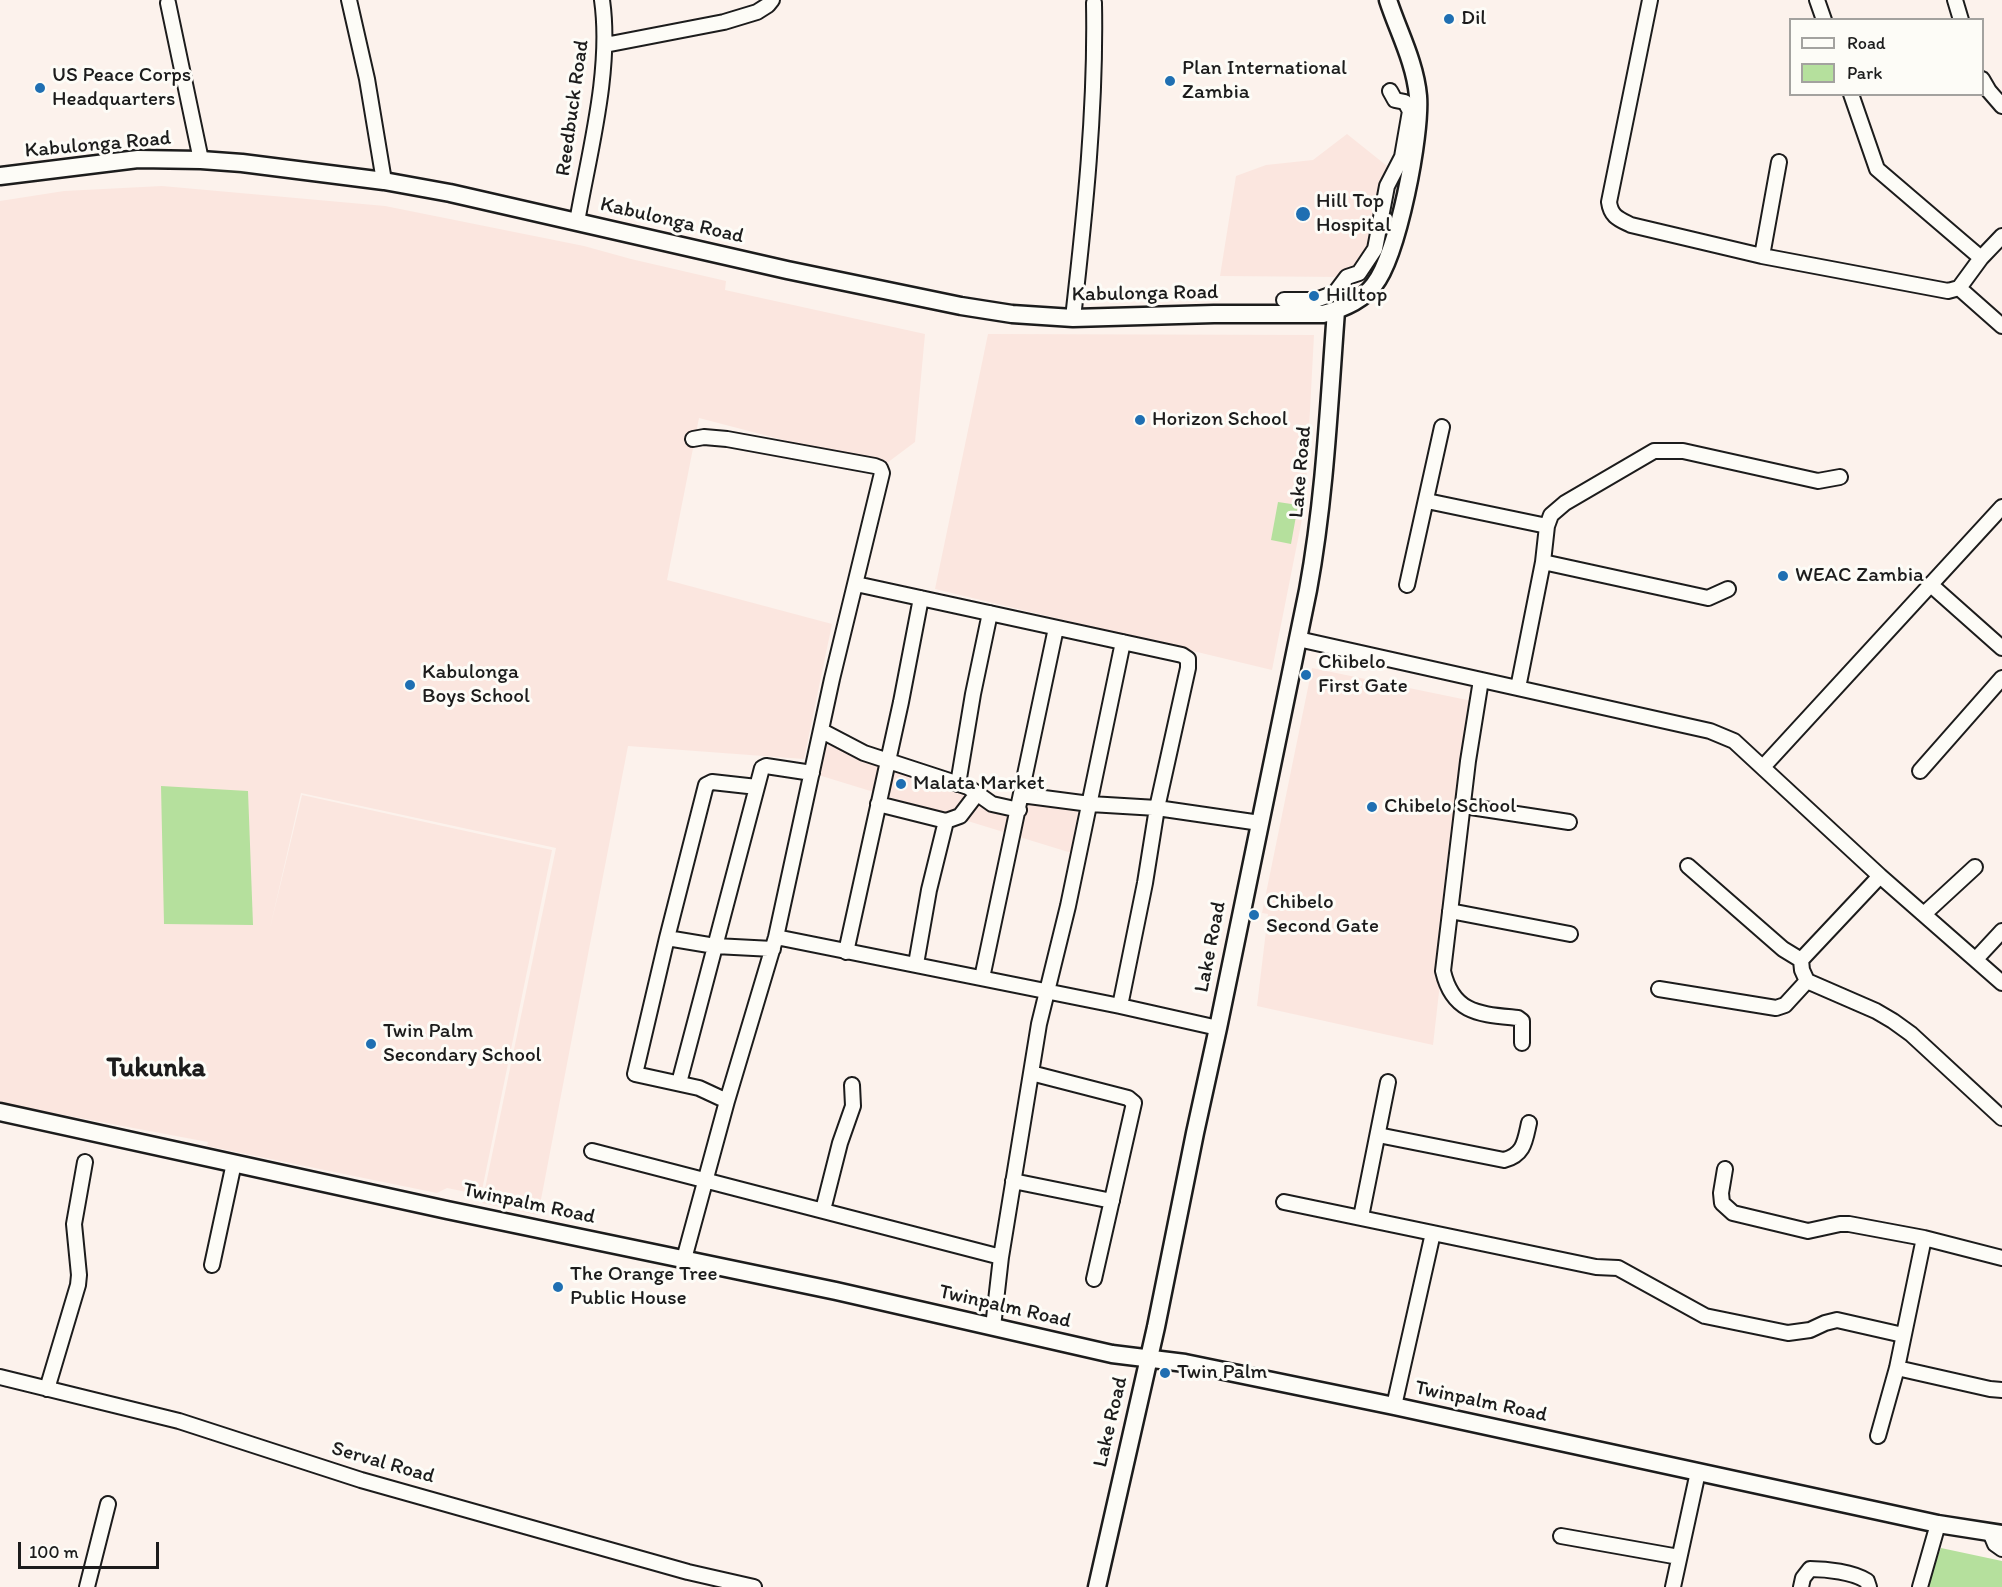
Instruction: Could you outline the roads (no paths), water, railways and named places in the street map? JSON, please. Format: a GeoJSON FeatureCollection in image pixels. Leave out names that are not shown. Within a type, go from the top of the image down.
{"type":"FeatureCollection","features":[{"type":"Feature","properties":{"kind":"main road"},"geometry":{"type":"LineString","coordinates":[[1336,311],[1368,292],[1382,274],[1402,207],[1415,150],[1418,115],[1416,83],[1388,0]]}},
{"type":"Feature","properties":{"kind":"main road","name":"Kabulonga Road"},"geometry":{"type":"LineString","coordinates":[[0,176],[138,159],[201,160],[291,169],[384,181],[472,197],[787,270],[962,306],[1030,316],[1073,318],[1214,314],[1304,315],[1336,311]]}},
{"type":"Feature","properties":{"kind":"main road","name":"Lake Road"},"geometry":{"type":"LineString","coordinates":[[1097,1587],[1156,1327],[1318,537],[1336,311]]}},
{"type":"Feature","properties":{"kind":"main road","name":"Twinpalm Road"},"geometry":{"type":"LineString","coordinates":[[0,1112],[447,1210],[684,1259],[1112,1354],[1185,1364],[1394,1406],[1938,1524],[1996,1533]]}},
{"type":"Feature","properties":{"kind":"main road"},"geometry":{"type":"LineString","coordinates":[[1156,1327],[1166,1349],[1185,1364]]}},
{"type":"Feature","properties":{"kind":"main road"},"geometry":{"type":"LineString","coordinates":[[1112,1354],[1132,1369],[1142,1391]]}},
{"type":"Feature","properties":{"kind":"street"},"geometry":{"type":"LineString","coordinates":[[349,0],[367,79],[384,181]]}},
{"type":"Feature","properties":{"kind":"street","name":"Reedbuck Road"},"geometry":{"type":"LineString","coordinates":[[577,222],[597,112],[605,45],[602,0]]}},
{"type":"Feature","properties":{"kind":"street"},"geometry":{"type":"LineString","coordinates":[[605,45],[724,22],[757,12],[772,0]]}},
{"type":"Feature","properties":{"kind":"street"},"geometry":{"type":"LineString","coordinates":[[1650,0],[1609,202],[1610,211],[1616,218],[1631,225],[1762,256],[1938,291],[1959,288],[1981,258],[2002,236]]}},
{"type":"Feature","properties":{"kind":"street"},"geometry":{"type":"LineString","coordinates":[[1817,0],[1823,18]]}},
{"type":"Feature","properties":{"kind":"street"},"geometry":{"type":"LineString","coordinates":[[1954,0],[1960,18]]}},
{"type":"Feature","properties":{"kind":"street"},"geometry":{"type":"LineString","coordinates":[[168,3],[201,160]]}},
{"type":"Feature","properties":{"kind":"street"},"geometry":{"type":"LineString","coordinates":[[1073,318],[1091,144],[1095,46],[1094,3]]}},
{"type":"Feature","properties":{"kind":"street"},"geometry":{"type":"LineString","coordinates":[[1984,81],[2002,106]]}},
{"type":"Feature","properties":{"kind":"street"},"geometry":{"type":"LineString","coordinates":[[1284,300],[1316,300],[1335,293],[1347,277],[1359,273],[1375,249],[1387,186],[1402,157],[1410,111],[1405,102],[1395,100],[1390,91]]}},
{"type":"Feature","properties":{"kind":"street"},"geometry":{"type":"LineString","coordinates":[[1852,96],[1877,169],[1981,258]]}},
{"type":"Feature","properties":{"kind":"street"},"geometry":{"type":"LineString","coordinates":[[1762,256],[1779,162]]}},
{"type":"Feature","properties":{"kind":"street"},"geometry":{"type":"LineString","coordinates":[[1959,288],[2002,326]]}},
{"type":"Feature","properties":{"kind":"street"},"geometry":{"type":"LineString","coordinates":[[1407,585],[1442,427]]}},
{"type":"Feature","properties":{"kind":"street"},"geometry":{"type":"LineString","coordinates":[[684,1259],[774,943],[855,584],[882,479],[880,468],[727,439],[704,437],[693,439]]}},
{"type":"Feature","properties":{"kind":"street"},"geometry":{"type":"LineString","coordinates":[[1518,688],[1543,562],[1547,526],[1551,515],[1565,503],[1654,451],[1683,451],[1818,481],[1840,477]]}},
{"type":"Feature","properties":{"kind":"street"},"geometry":{"type":"LineString","coordinates":[[1427,501],[1547,526]]}},
{"type":"Feature","properties":{"kind":"street"},"geometry":{"type":"LineString","coordinates":[[1763,767],[2002,507]]}},
{"type":"Feature","properties":{"kind":"street"},"geometry":{"type":"LineString","coordinates":[[1543,562],[1708,597],[1728,589]]}},
{"type":"Feature","properties":{"kind":"street"},"geometry":{"type":"LineString","coordinates":[[855,584],[1182,655],[1188,659],[1120,1006]]}},
{"type":"Feature","properties":{"kind":"street"},"geometry":{"type":"LineString","coordinates":[[1931,585],[2002,648]]}},
{"type":"Feature","properties":{"kind":"street"},"geometry":{"type":"LineString","coordinates":[[846,952],[902,702],[921,598]]}},
{"type":"Feature","properties":{"kind":"street"},"geometry":{"type":"LineString","coordinates":[[958,784],[973,694],[990,613]]}},
{"type":"Feature","properties":{"kind":"street"},"geometry":{"type":"LineString","coordinates":[[982,978],[1056,628]]}},
{"type":"Feature","properties":{"kind":"street"},"geometry":{"type":"LineString","coordinates":[[1298,639],[1710,731],[1734,741],[1880,876],[2002,983]]}},
{"type":"Feature","properties":{"kind":"street"},"geometry":{"type":"LineString","coordinates":[[993,1327],[1001,1257],[1043,1009],[1049,991],[1083,826],[1090,804],[1123,642]]}},
{"type":"Feature","properties":{"kind":"street"},"geometry":{"type":"LineString","coordinates":[[1920,771],[2002,678]]}},
{"type":"Feature","properties":{"kind":"street"},"geometry":{"type":"LineString","coordinates":[[1481,680],[1443,971],[1447,987],[1462,1006],[1479,1014],[1518,1018],[1522,1021],[1522,1043]]}},
{"type":"Feature","properties":{"kind":"street"},"geometry":{"type":"LineString","coordinates":[[822,731],[864,753],[958,784],[992,804],[1019,810]]}},
{"type":"Feature","properties":{"kind":"street"},"geometry":{"type":"LineString","coordinates":[[679,1083],[762,768],[766,766],[812,773]]}},
{"type":"Feature","properties":{"kind":"street"},"geometry":{"type":"LineString","coordinates":[[728,1101],[699,1088],[635,1074],[706,785],[712,782],[757,787]]}},
{"type":"Feature","properties":{"kind":"street"},"geometry":{"type":"LineString","coordinates":[[878,804],[946,821],[960,816],[976,795]]}},
{"type":"Feature","properties":{"kind":"street"},"geometry":{"type":"LineString","coordinates":[[1021,795],[1090,804],[1157,808],[1260,823]]}},
{"type":"Feature","properties":{"kind":"street"},"geometry":{"type":"LineString","coordinates":[[1464,806],[1569,822]]}},
{"type":"Feature","properties":{"kind":"street"},"geometry":{"type":"LineString","coordinates":[[916,964],[929,890],[946,821]]}},
{"type":"Feature","properties":{"kind":"street"},"geometry":{"type":"LineString","coordinates":[[1688,866],[1783,949],[1801,960]]}},
{"type":"Feature","properties":{"kind":"street"},"geometry":{"type":"LineString","coordinates":[[1924,915],[1975,867]]}},
{"type":"Feature","properties":{"kind":"street"},"geometry":{"type":"LineString","coordinates":[[1880,876],[1801,960],[1807,981],[1876,1011],[1893,1021],[1911,1034],[2002,1118]]}},
{"type":"Feature","properties":{"kind":"street"},"geometry":{"type":"LineString","coordinates":[[1450,911],[1570,934]]}},
{"type":"Feature","properties":{"kind":"street"},"geometry":{"type":"LineString","coordinates":[[1976,959],[2002,931]]}},
{"type":"Feature","properties":{"kind":"street"},"geometry":{"type":"LineString","coordinates":[[667,938],[715,945],[774,943],[846,952],[1049,991],[1218,1028]]}},
{"type":"Feature","properties":{"kind":"street"},"geometry":{"type":"LineString","coordinates":[[1659,989],[1776,1008],[1785,1005],[1807,981]]}},
{"type":"Feature","properties":{"kind":"street"},"geometry":{"type":"LineString","coordinates":[[1031,1073],[1133,1100],[1094,1279]]}},
{"type":"Feature","properties":{"kind":"street"},"geometry":{"type":"LineString","coordinates":[[1361,1217],[1388,1082]]}},
{"type":"Feature","properties":{"kind":"street"},"geometry":{"type":"LineString","coordinates":[[823,1210],[840,1143],[853,1106],[852,1085]]}},
{"type":"Feature","properties":{"kind":"street"},"geometry":{"type":"LineString","coordinates":[[1378,1135],[1504,1160],[1514,1157],[1521,1150],[1529,1123]]}},
{"type":"Feature","properties":{"kind":"street"},"geometry":{"type":"LineString","coordinates":[[592,1151],[1001,1257]]}},
{"type":"Feature","properties":{"kind":"street"},"geometry":{"type":"LineString","coordinates":[[47,1389],[78,1285],[74,1224],[85,1162]]}},
{"type":"Feature","properties":{"kind":"street"},"geometry":{"type":"LineString","coordinates":[[212,1265],[234,1163]]}},
{"type":"Feature","properties":{"kind":"street"},"geometry":{"type":"LineString","coordinates":[[1725,1169],[1720,1193],[1722,1203],[1733,1213],[1808,1231],[1849,1224],[1924,1238],[2002,1258]]}},
{"type":"Feature","properties":{"kind":"street"},"geometry":{"type":"LineString","coordinates":[[1013,1181],[1112,1201]]}},
{"type":"Feature","properties":{"kind":"street"},"geometry":{"type":"LineString","coordinates":[[1284,1202],[1596,1267],[1618,1268],[1705,1316],[1788,1333],[1810,1330],[1837,1320],[1903,1335]]}},
{"type":"Feature","properties":{"kind":"street"},"geometry":{"type":"LineString","coordinates":[[1394,1406],[1433,1233]]}},
{"type":"Feature","properties":{"kind":"street"},"geometry":{"type":"LineString","coordinates":[[1878,1436],[1897,1368],[1924,1238]]}},
{"type":"Feature","properties":{"kind":"street"},"geometry":{"type":"LineString","coordinates":[[1897,1368],[2002,1390]]}},
{"type":"Feature","properties":{"kind":"street","name":"Serval Road"},"geometry":{"type":"LineString","coordinates":[[0,1377],[180,1421],[361,1480],[688,1572],[754,1587]]}},
{"type":"Feature","properties":{"kind":"street"},"geometry":{"type":"LineString","coordinates":[[1673,1587],[1698,1472]]}},
{"type":"Feature","properties":{"kind":"street"},"geometry":{"type":"LineString","coordinates":[[87,1587],[108,1504]]}},
{"type":"Feature","properties":{"kind":"street"},"geometry":{"type":"LineString","coordinates":[[1920,1587],[1938,1524]]}},
{"type":"Feature","properties":{"kind":"street"},"geometry":{"type":"LineString","coordinates":[[1996,1533],[1995,1544],[2002,1549]]}},
{"type":"Feature","properties":{"kind":"street"},"geometry":{"type":"LineString","coordinates":[[1561,1536],[1679,1557]]}},
{"type":"Feature","properties":{"kind":"street"},"geometry":{"type":"LineString","coordinates":[[1801,1587],[1803,1578],[1810,1569],[1819,1569],[1861,1577],[1867,1581],[1869,1587]]}},
{"type":"Feature","properties":{"kind":"place","name":"Dil"},"geometry":{"type":"Point","coordinates":[1449,19]}},
{"type":"Feature","properties":{"kind":"place","name":"Plan International Zambia"},"geometry":{"type":"Point","coordinates":[1170,81]}},
{"type":"Feature","properties":{"kind":"place","name":"US Peace Corps Headquarters"},"geometry":{"type":"Point","coordinates":[40,88]}},
{"type":"Feature","properties":{"kind":"place","name":"Hill Top Hospital"},"geometry":{"type":"Point","coordinates":[1303,214]}},
{"type":"Feature","properties":{"kind":"place","name":"Hilltop"},"geometry":{"type":"Point","coordinates":[1314,296]}},
{"type":"Feature","properties":{"kind":"place","name":"Horizon School"},"geometry":{"type":"Point","coordinates":[1140,420]}},
{"type":"Feature","properties":{"kind":"place","name":"WEAC Zambia"},"geometry":{"type":"Point","coordinates":[1783,576]}},
{"type":"Feature","properties":{"kind":"place","name":"Chibelo First Gate"},"geometry":{"type":"Point","coordinates":[1306,675]}},
{"type":"Feature","properties":{"kind":"place","name":"Kabulonga Boys School"},"geometry":{"type":"Point","coordinates":[410,685]}},
{"type":"Feature","properties":{"kind":"place","name":"Malata Market"},"geometry":{"type":"Point","coordinates":[901,784]}},
{"type":"Feature","properties":{"kind":"place","name":"Chibelo School"},"geometry":{"type":"Point","coordinates":[1372,807]}},
{"type":"Feature","properties":{"kind":"place","name":"Chibelo Second Gate"},"geometry":{"type":"Point","coordinates":[1254,915]}},
{"type":"Feature","properties":{"kind":"place","name":"Twin Palm Secondary School"},"geometry":{"type":"Point","coordinates":[371,1044]}},
{"type":"Feature","properties":{"kind":"place","name":"The Orange Tree Public House"},"geometry":{"type":"Point","coordinates":[558,1287]}},
{"type":"Feature","properties":{"kind":"place","name":"Twin Palm"},"geometry":{"type":"Point","coordinates":[1165,1373]}},
{"type":"Feature","properties":{"kind":"district","name":"Tukunka"},"geometry":{"type":"Point","coordinates":[156,1069]}}]}
